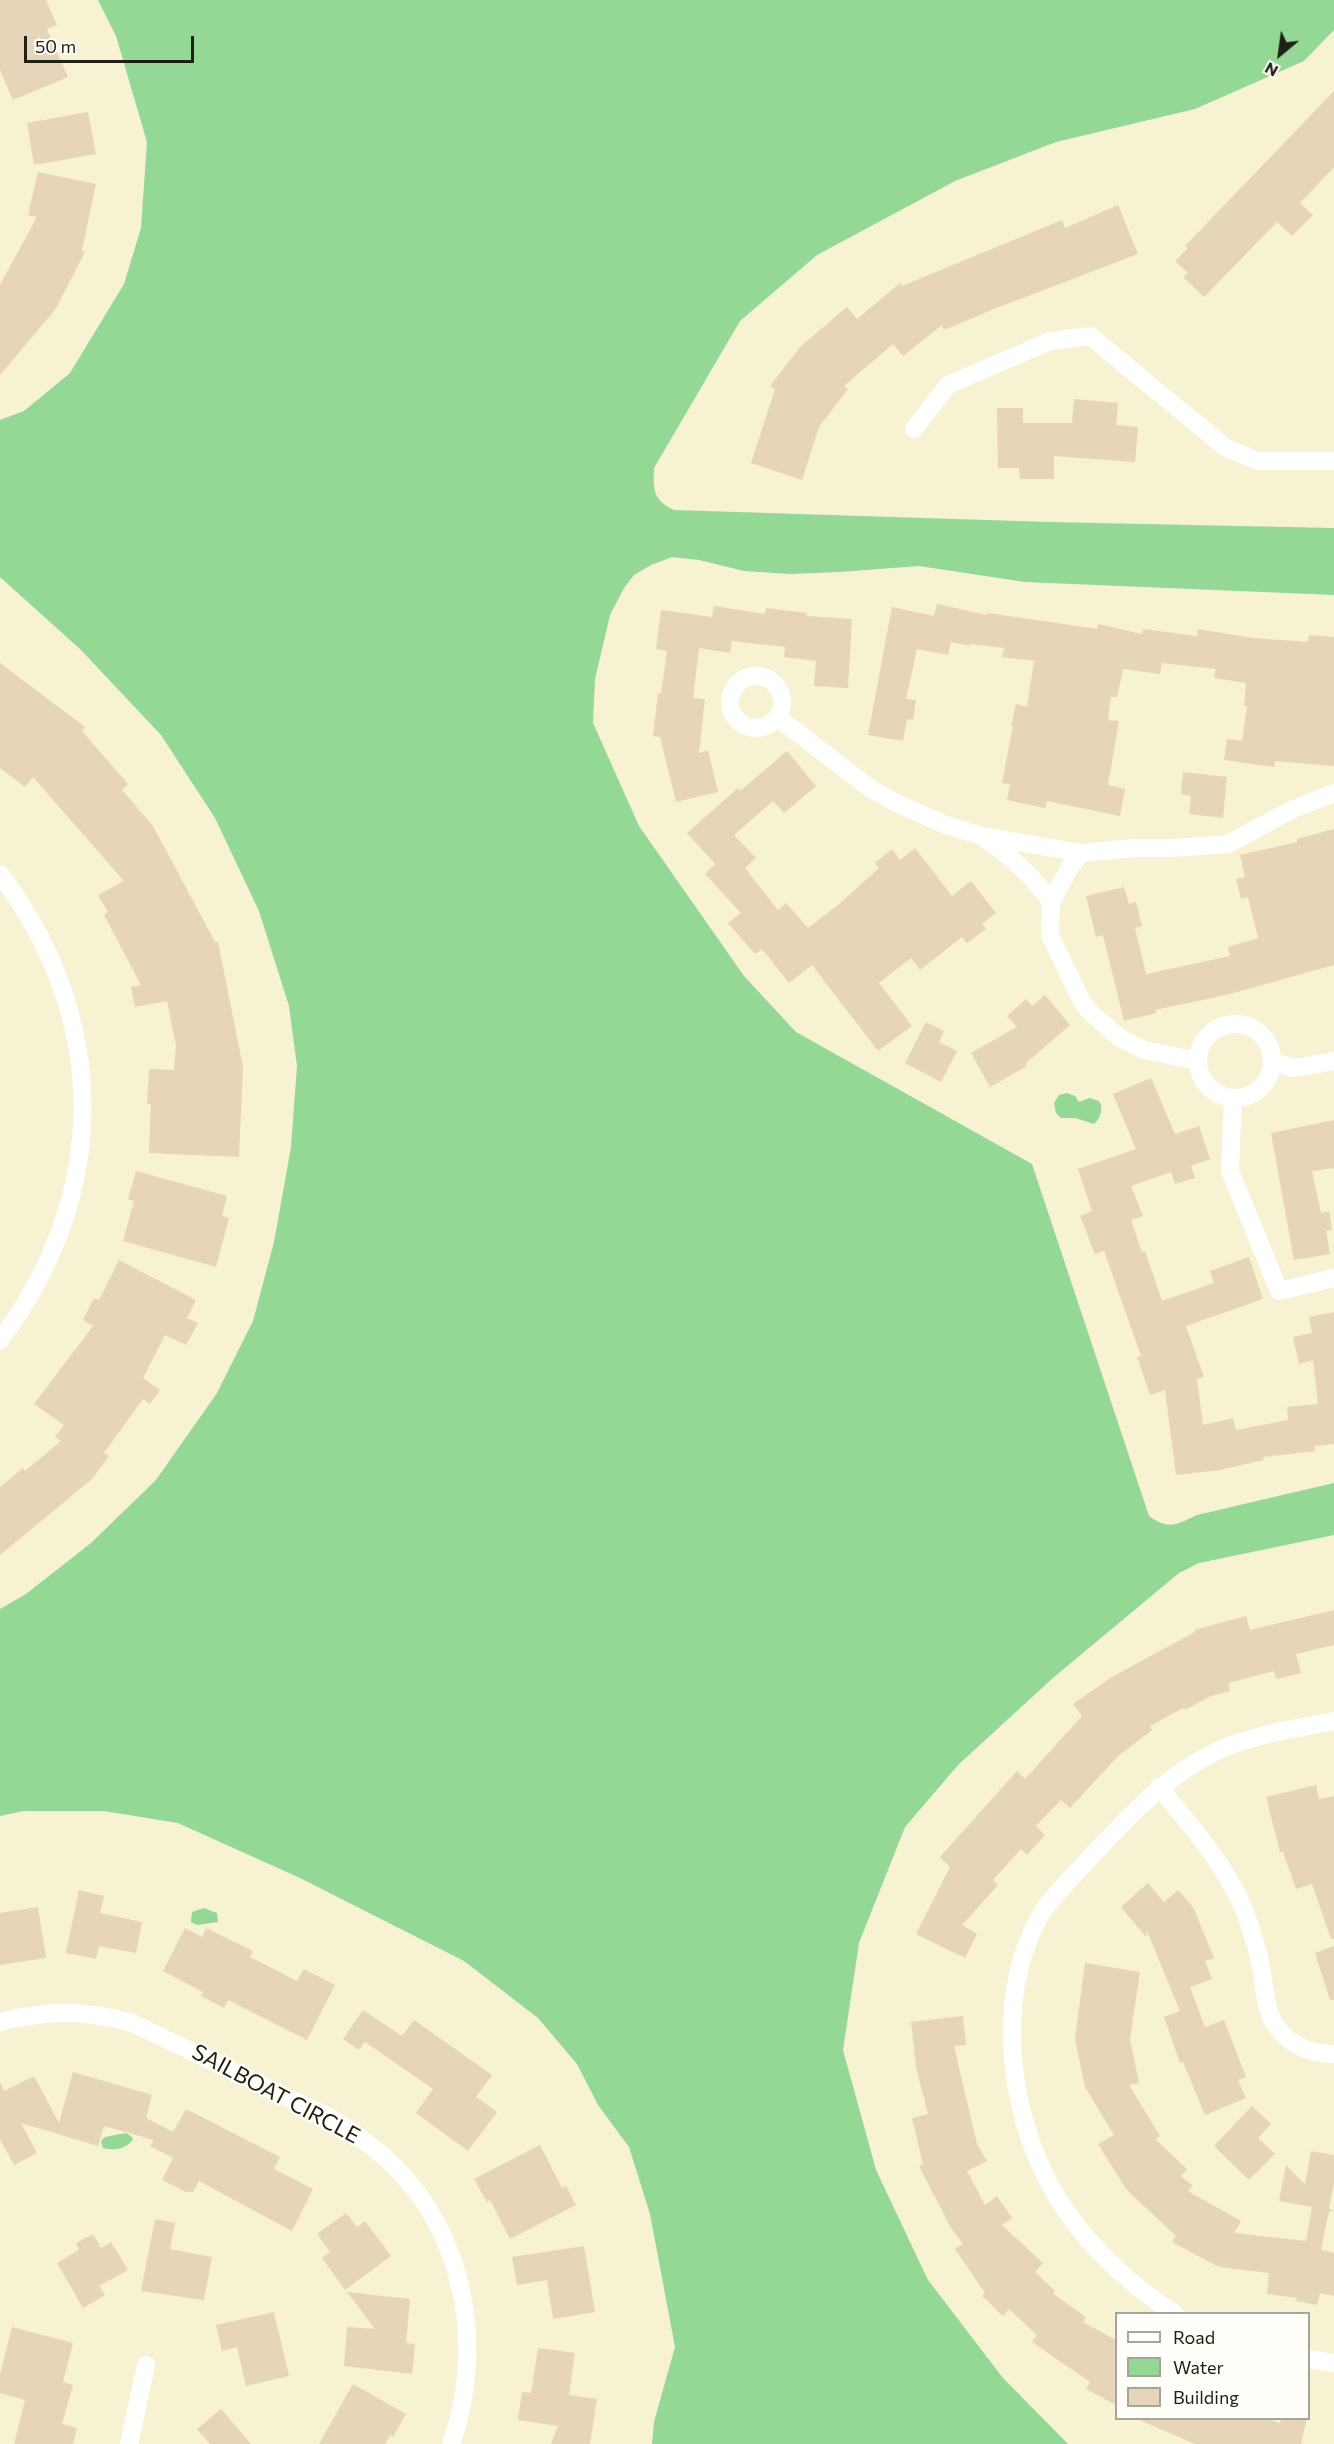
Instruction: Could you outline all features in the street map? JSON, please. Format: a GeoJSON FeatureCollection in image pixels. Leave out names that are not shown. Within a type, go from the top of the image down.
{"type":"FeatureCollection","features":[{"type":"Feature","properties":{"kind":"street"},"geometry":{"type":"LineString","coordinates":[[914,429],[948,385],[1050,341],[1090,336],[1225,447],[1258,461],[1334,461]]}},
{"type":"Feature","properties":{"kind":"street"},"geometry":{"type":"LineString","coordinates":[[777,717],[871,789],[894,802],[946,825],[982,836],[1081,853],[1133,848],[1228,844],[1284,813],[1334,793]]}},
{"type":"Feature","properties":{"kind":"street"},"geometry":{"type":"LineString","coordinates":[[982,836],[1030,874],[1052,902]]}},
{"type":"Feature","properties":{"kind":"street"},"geometry":{"type":"LineString","coordinates":[[1081,853],[1070,867],[1052,902],[1050,935],[1082,1002],[1093,1015],[1120,1038],[1144,1050],[1197,1061]]}},
{"type":"Feature","properties":{"kind":"street"},"geometry":{"type":"LineString","coordinates":[[0,874],[23,904],[47,948],[65,994],[77,1042],[82,1092],[80,1151],[73,1191],[59,1238],[30,1297],[0,1340]]}},
{"type":"Feature","properties":{"kind":"street"},"geometry":{"type":"LineString","coordinates":[[1236,1023],[1258,1031],[1271,1050],[1273,1062],[1271,1074],[1256,1093],[1233,1099],[1222,1096],[1205,1083],[1199,1073],[1197,1061],[1199,1050],[1209,1035],[1224,1025],[1236,1023]]}},
{"type":"Feature","properties":{"kind":"street"},"geometry":{"type":"LineString","coordinates":[[1273,1062],[1294,1068],[1334,1061]]}},
{"type":"Feature","properties":{"kind":"street"},"geometry":{"type":"LineString","coordinates":[[1233,1099],[1230,1171],[1279,1291],[1334,1278]]}},
{"type":"Feature","properties":{"kind":"street"},"geometry":{"type":"LineString","coordinates":[[1174,2312],[1124,2277],[1102,2256],[1058,2199],[1037,2157],[1022,2113],[1014,2067],[1012,2020],[1014,1989],[1022,1954],[1037,1920],[1059,1890],[1160,1787],[1187,1767],[1220,1750],[1255,1737],[1334,1721]]}},
{"type":"Feature","properties":{"kind":"street"},"geometry":{"type":"LineString","coordinates":[[1160,1787],[1205,1843],[1227,1876],[1245,1912],[1254,1940],[1273,2022],[1289,2041],[1302,2049],[1317,2054],[1334,2054]]}},
{"type":"Feature","properties":{"kind":"street","name":"SAILBOAT CIRCLE"},"geometry":{"type":"LineString","coordinates":[[0,2022],[31,2014],[64,2012],[97,2014],[130,2022],[335,2120],[366,2141],[394,2166],[429,2210],[446,2242],[459,2277],[468,2332],[468,2370],[462,2406],[451,2444]]}},
{"type":"Feature","properties":{"kind":"street"},"geometry":{"type":"LineString","coordinates":[[1310,2359],[1334,2363]]}},
{"type":"Feature","properties":{"kind":"street"},"geometry":{"type":"LineString","coordinates":[[129,2444],[146,2365]]}},
{"type":"Feature","properties":{"kind":"water"},"geometry":{"type":"Polygon","coordinates":[[[98,0],[1334,0],[1334,30],[1304,61],[1195,109],[1056,142],[955,181],[817,255],[740,321],[654,468],[654,488],[658,498],[674,510],[1334,528],[1334,595],[1025,582],[919,566],[790,574],[744,571],[699,560],[672,557],[634,575],[624,588],[610,615],[595,679],[593,723],[639,826],[744,976],[796,1032],[1032,1164],[1149,1516],[1162,1523],[1173,1524],[1197,1515],[1334,1483],[1334,1535],[1199,1563],[1179,1573],[1054,1677],[958,1765],[905,1827],[859,1943],[843,2050],[876,2170],[928,2280],[1003,2378],[1068,2444],[652,2444],[654,2422],[675,2347],[650,2214],[629,2147],[598,2105],[577,2064],[538,2018],[464,1961],[300,1878],[178,1823],[104,1811],[23,1811],[0,1816],[0,1609],[26,1594],[91,1543],[156,1480],[217,1393],[253,1321],[274,1242],[291,1147],[297,1066],[289,1006],[259,911],[215,818],[161,735],[80,649],[0,577],[0,420],[24,411],[70,373],[124,284],[141,228],[147,142],[116,36],[98,0]]]}},
{"type":"Feature","properties":{"kind":"water"},"geometry":{"type":"Polygon","coordinates":[[[1067,1093],[1075,1096],[1079,1102],[1090,1098],[1099,1101],[1101,1114],[1094,1124],[1075,1118],[1061,1118],[1056,1113],[1054,1103],[1059,1095],[1067,1093]]]}},
{"type":"Feature","properties":{"kind":"water"},"geometry":{"type":"Polygon","coordinates":[[[204,1908],[217,1913],[218,1922],[197,1925],[191,1922],[192,1912],[204,1908]]]}},
{"type":"Feature","properties":{"kind":"water"},"geometry":{"type":"Polygon","coordinates":[[[126,2133],[133,2139],[124,2147],[103,2148],[101,2141],[105,2137],[126,2133]]]}},
{"type":"Feature","properties":{"kind":"building"},"geometry":{"type":"Polygon","coordinates":[[[0,0],[46,0],[57,25],[47,29],[68,77],[13,100],[0,70],[0,0]]]}},
{"type":"Feature","properties":{"kind":"building"},"geometry":{"type":"Polygon","coordinates":[[[1334,91],[1334,167],[1300,203],[1313,215],[1292,236],[1277,222],[1204,297],[1183,277],[1188,273],[1175,261],[1188,248],[1185,246],[1334,91]]]}},
{"type":"Feature","properties":{"kind":"building"},"geometry":{"type":"Polygon","coordinates":[[[88,112],[96,154],[34,165],[27,123],[88,112]]]}},
{"type":"Feature","properties":{"kind":"building"},"geometry":{"type":"Polygon","coordinates":[[[38,172],[96,184],[82,250],[85,252],[55,310],[0,375],[0,285],[37,217],[28,215],[38,172]]]}},
{"type":"Feature","properties":{"kind":"building"},"geometry":{"type":"Polygon","coordinates":[[[1118,205],[1138,254],[944,330],[942,325],[903,356],[893,344],[844,386],[848,389],[819,427],[802,480],[751,463],[775,389],[770,386],[801,346],[847,307],[857,319],[900,283],[902,286],[1062,220],[1065,228],[1118,205]]]}},
{"type":"Feature","properties":{"kind":"building"},"geometry":{"type":"Polygon","coordinates":[[[1074,399],[1118,403],[1116,425],[1138,427],[1135,462],[1054,456],[1054,479],[1020,479],[1019,468],[998,468],[997,408],[1023,408],[1023,423],[1072,423],[1074,399]]]}},
{"type":"Feature","properties":{"kind":"building"},"geometry":{"type":"Polygon","coordinates":[[[937,604],[987,615],[988,613],[1097,629],[1098,624],[1142,634],[1143,629],[1197,636],[1198,629],[1253,638],[1308,642],[1309,635],[1334,637],[1334,766],[1275,761],[1274,767],[1224,760],[1227,739],[1242,741],[1247,706],[1244,706],[1246,683],[1214,678],[1216,669],[1162,663],[1160,674],[1123,669],[1117,697],[1111,697],[1108,720],[1119,721],[1108,785],[1125,789],[1120,816],[1047,801],[1045,808],[1007,800],[1010,784],[1002,783],[1013,726],[1011,726],[1016,704],[1027,707],[1034,661],[1002,657],[1004,648],[970,644],[970,646],[951,642],[948,655],[917,649],[906,699],[916,700],[913,720],[907,719],[903,741],[868,735],[892,607],[934,616],[937,604]]]}},
{"type":"Feature","properties":{"kind":"building"},"geometry":{"type":"Polygon","coordinates":[[[714,606],[765,614],[766,608],[807,613],[807,616],[852,619],[848,688],[814,686],[816,661],[784,657],[785,647],[732,641],[730,653],[699,648],[693,698],[705,699],[699,753],[708,750],[718,792],[676,802],[660,737],[653,736],[658,693],[661,694],[667,651],[656,649],[661,610],[712,617],[714,606]]]}},
{"type":"Feature","properties":{"kind":"building"},"geometry":{"type":"Polygon","coordinates":[[[0,663],[85,727],[82,731],[128,784],[122,790],[153,826],[215,942],[218,942],[243,1067],[239,1157],[149,1153],[151,1104],[147,1104],[149,1069],[174,1070],[176,1045],[167,1001],[135,1007],[131,987],[141,985],[104,915],[108,912],[98,895],[124,881],[33,777],[25,787],[0,768],[0,663]]]}},
{"type":"Feature","properties":{"kind":"building"},"geometry":{"type":"Polygon","coordinates":[[[787,751],[816,786],[784,813],[773,801],[734,835],[756,858],[745,868],[778,910],[786,903],[808,928],[879,868],[875,863],[892,849],[900,860],[915,848],[952,896],[971,881],[996,913],[982,924],[986,929],[967,943],[962,937],[920,970],[911,958],[879,983],[912,1026],[878,1051],[812,965],[789,983],[762,949],[755,954],[728,923],[741,913],[705,874],[715,864],[687,833],[738,788],[740,791],[787,751]]]}},
{"type":"Feature","properties":{"kind":"building"},"geometry":{"type":"Polygon","coordinates":[[[1183,772],[1227,777],[1223,818],[1189,814],[1191,796],[1181,794],[1183,772]]]}},
{"type":"Feature","properties":{"kind":"building"},"geometry":{"type":"Polygon","coordinates":[[[1334,829],[1334,965],[1226,995],[1155,1010],[1156,1013],[1124,1021],[1103,935],[1096,937],[1086,896],[1124,887],[1129,904],[1136,902],[1142,926],[1135,928],[1146,974],[1230,956],[1228,947],[1258,938],[1248,897],[1241,899],[1236,879],[1245,877],[1240,855],[1297,842],[1297,839],[1334,829]]]}},
{"type":"Feature","properties":{"kind":"building"},"geometry":{"type":"Polygon","coordinates":[[[1045,995],[1070,1025],[1025,1064],[1027,1066],[990,1087],[971,1053],[1017,1027],[1007,1016],[1026,999],[1032,1006],[1045,995]]]}},
{"type":"Feature","properties":{"kind":"building"},"geometry":{"type":"Polygon","coordinates":[[[926,1022],[944,1031],[939,1042],[957,1051],[941,1082],[905,1063],[926,1022]]]}},
{"type":"Feature","properties":{"kind":"building"},"geometry":{"type":"Polygon","coordinates":[[[1151,1078],[1175,1134],[1199,1126],[1210,1159],[1191,1166],[1195,1178],[1175,1184],[1171,1172],[1131,1186],[1143,1216],[1131,1220],[1142,1252],[1145,1251],[1162,1301],[1214,1283],[1210,1271],[1249,1257],[1263,1299],[1186,1326],[1204,1377],[1197,1379],[1203,1425],[1233,1418],[1236,1430],[1288,1420],[1287,1407],[1318,1404],[1313,1360],[1299,1364],[1293,1337],[1312,1333],[1309,1317],[1334,1312],[1334,1444],[1314,1446],[1315,1451],[1263,1457],[1264,1460],[1220,1470],[1176,1475],[1165,1390],[1150,1395],[1137,1357],[1141,1356],[1104,1251],[1095,1254],[1080,1216],[1092,1211],[1078,1169],[1136,1149],[1113,1094],[1151,1078]]]}},
{"type":"Feature","properties":{"kind":"building"},"geometry":{"type":"Polygon","coordinates":[[[1334,1120],[1334,1168],[1312,1171],[1321,1213],[1329,1211],[1332,1230],[1326,1231],[1330,1254],[1294,1260],[1271,1133],[1334,1120]]]}},
{"type":"Feature","properties":{"kind":"building"},"geometry":{"type":"Polygon","coordinates":[[[136,1171],[227,1196],[222,1216],[229,1218],[216,1267],[123,1241],[134,1201],[128,1199],[136,1171]]]}},
{"type":"Feature","properties":{"kind":"building"},"geometry":{"type":"Polygon","coordinates":[[[119,1260],[196,1300],[187,1318],[198,1323],[186,1345],[165,1335],[143,1378],[160,1390],[150,1404],[143,1399],[104,1453],[109,1456],[92,1479],[0,1555],[0,1487],[23,1468],[25,1471],[61,1441],[55,1437],[64,1425],[34,1404],[93,1326],[83,1320],[94,1298],[99,1300],[119,1260]]]}},
{"type":"Feature","properties":{"kind":"building"},"geometry":{"type":"Polygon","coordinates":[[[1334,1610],[1334,1645],[1296,1654],[1301,1673],[1276,1679],[1274,1671],[1228,1683],[1230,1691],[1211,1696],[1185,1710],[1183,1708],[1150,1726],[1152,1730],[1118,1756],[1070,1808],[1061,1800],[1036,1826],[1045,1835],[1027,1855],[1021,1849],[993,1880],[998,1885],[962,1925],[977,1934],[965,1958],[916,1934],[950,1867],[940,1857],[1017,1771],[1025,1779],[1082,1716],[1073,1704],[1112,1677],[1195,1632],[1194,1630],[1246,1616],[1250,1630],[1334,1610]]]}},
{"type":"Feature","properties":{"kind":"building"},"geometry":{"type":"Polygon","coordinates":[[[1316,1785],[1319,1799],[1334,1796],[1334,1939],[1331,1939],[1312,1884],[1296,1889],[1283,1852],[1280,1852],[1266,1797],[1316,1785]]]}},
{"type":"Feature","properties":{"kind":"building"},"geometry":{"type":"Polygon","coordinates":[[[1148,1883],[1164,1902],[1178,1890],[1193,1907],[1214,1958],[1205,1961],[1212,1979],[1190,1987],[1205,2027],[1224,2020],[1246,2077],[1238,2080],[1246,2098],[1205,2115],[1183,2062],[1180,2063],[1164,2017],[1180,2011],[1147,1931],[1146,1937],[1121,1907],[1148,1883]]]}},
{"type":"Feature","properties":{"kind":"building"},"geometry":{"type":"Polygon","coordinates":[[[79,1890],[104,1896],[100,1913],[142,1922],[136,1953],[99,1946],[96,1959],[66,1953],[79,1890]]]}},
{"type":"Feature","properties":{"kind":"building"},"geometry":{"type":"Polygon","coordinates":[[[38,1907],[46,1958],[0,1965],[0,1913],[38,1907]]]}},
{"type":"Feature","properties":{"kind":"building"},"geometry":{"type":"Polygon","coordinates":[[[185,1928],[202,1937],[206,1928],[253,1951],[250,1957],[297,1981],[304,1969],[335,1985],[307,2040],[228,2000],[224,2008],[201,1996],[203,1992],[163,1971],[185,1928]]]}},
{"type":"Feature","properties":{"kind":"building"},"geometry":{"type":"Polygon","coordinates":[[[1334,1946],[1334,2000],[1330,2000],[1315,1953],[1334,1946]]]}},
{"type":"Feature","properties":{"kind":"building"},"geometry":{"type":"Polygon","coordinates":[[[1085,1963],[1140,1972],[1130,2039],[1139,2083],[1129,2085],[1160,2136],[1155,2139],[1187,2169],[1181,2176],[1193,2186],[1188,2191],[1241,2221],[1234,2233],[1306,2241],[1312,2207],[1279,2201],[1286,2165],[1305,2184],[1311,2151],[1334,2155],[1334,2183],[1329,2208],[1333,2212],[1329,2211],[1321,2250],[1334,2253],[1334,2296],[1320,2293],[1317,2305],[1296,2301],[1297,2298],[1267,2294],[1269,2273],[1219,2267],[1172,2242],[1176,2236],[1126,2189],[1098,2144],[1114,2135],[1085,2087],[1075,2039],[1085,1963]]]}},
{"type":"Feature","properties":{"kind":"building"},"geometry":{"type":"Polygon","coordinates":[[[363,2010],[402,2036],[414,2020],[492,2075],[476,2097],[497,2112],[468,2151],[416,2113],[433,2089],[365,2042],[359,2050],[343,2039],[363,2010]]]}},
{"type":"Feature","properties":{"kind":"building"},"geometry":{"type":"Polygon","coordinates":[[[963,2016],[966,2045],[954,2046],[977,2144],[987,2161],[967,2171],[985,2205],[997,2196],[1012,2218],[1002,2225],[1043,2263],[1035,2272],[1055,2291],[1053,2294],[1086,2317],[1083,2322],[1115,2339],[1115,2404],[1086,2389],[1090,2382],[1032,2342],[1037,2335],[1009,2309],[1003,2316],[982,2296],[985,2293],[955,2249],[963,2244],[951,2228],[919,2166],[923,2164],[912,2118],[928,2114],[916,2067],[911,2022],[963,2016]]]}},
{"type":"Feature","properties":{"kind":"building"},"geometry":{"type":"Polygon","coordinates":[[[73,2072],[152,2095],[146,2118],[173,2132],[186,2109],[280,2157],[274,2169],[313,2189],[292,2231],[199,2181],[193,2192],[186,2192],[162,2180],[173,2158],[150,2146],[154,2140],[104,2126],[98,2146],[21,2123],[37,2153],[14,2165],[0,2139],[0,2082],[4,2091],[34,2076],[59,2123],[73,2072]]]}},
{"type":"Feature","properties":{"kind":"building"},"geometry":{"type":"Polygon","coordinates":[[[1252,2106],[1271,2124],[1258,2138],[1275,2154],[1249,2180],[1214,2146],[1252,2106]]]}},
{"type":"Feature","properties":{"kind":"building"},"geometry":{"type":"Polygon","coordinates":[[[540,2145],[562,2188],[566,2186],[576,2205],[510,2239],[490,2200],[487,2202],[474,2179],[540,2145]]]}},
{"type":"Feature","properties":{"kind":"building"},"geometry":{"type":"Polygon","coordinates":[[[346,2213],[357,2227],[365,2221],[391,2256],[345,2290],[322,2258],[330,2252],[317,2234],[346,2213]]]}},
{"type":"Feature","properties":{"kind":"building"},"geometry":{"type":"Polygon","coordinates":[[[155,2219],[175,2223],[170,2249],[212,2257],[204,2300],[141,2291],[155,2219]]]}},
{"type":"Feature","properties":{"kind":"building"},"geometry":{"type":"Polygon","coordinates":[[[93,2234],[101,2248],[111,2242],[128,2270],[99,2286],[105,2295],[83,2308],[57,2263],[79,2250],[76,2243],[93,2234]]]}},
{"type":"Feature","properties":{"kind":"building"},"geometry":{"type":"Polygon","coordinates":[[[584,2246],[595,2312],[553,2319],[547,2280],[517,2285],[512,2257],[584,2246]]]}},
{"type":"Feature","properties":{"kind":"building"},"geometry":{"type":"Polygon","coordinates":[[[347,2292],[410,2299],[406,2343],[415,2344],[412,2374],[344,2366],[347,2327],[375,2329],[347,2292]]]}},
{"type":"Feature","properties":{"kind":"building"},"geometry":{"type":"Polygon","coordinates":[[[274,2312],[289,2376],[246,2386],[237,2347],[222,2351],[216,2325],[274,2312]]]}},
{"type":"Feature","properties":{"kind":"building"},"geometry":{"type":"Polygon","coordinates":[[[12,2327],[73,2343],[63,2382],[73,2385],[62,2424],[77,2428],[73,2444],[14,2444],[25,2400],[0,2393],[0,2375],[12,2327]]]}},
{"type":"Feature","properties":{"kind":"building"},"geometry":{"type":"Polygon","coordinates":[[[538,2348],[575,2353],[569,2395],[597,2399],[590,2444],[551,2444],[558,2426],[518,2420],[522,2392],[531,2393],[538,2348]]]}},
{"type":"Feature","properties":{"kind":"building"},"geometry":{"type":"Polygon","coordinates":[[[353,2384],[406,2414],[393,2437],[390,2435],[385,2444],[319,2444],[353,2384]]]}},
{"type":"Feature","properties":{"kind":"building"},"geometry":{"type":"Polygon","coordinates":[[[221,2409],[251,2444],[210,2444],[197,2429],[221,2409]]]}},
{"type":"Feature","properties":{"kind":"building"},"geometry":{"type":"Polygon","coordinates":[[[1140,2420],[1270,2420],[1280,2423],[1281,2420],[1307,2420],[1301,2444],[1195,2444],[1140,2420]]]}}]}
